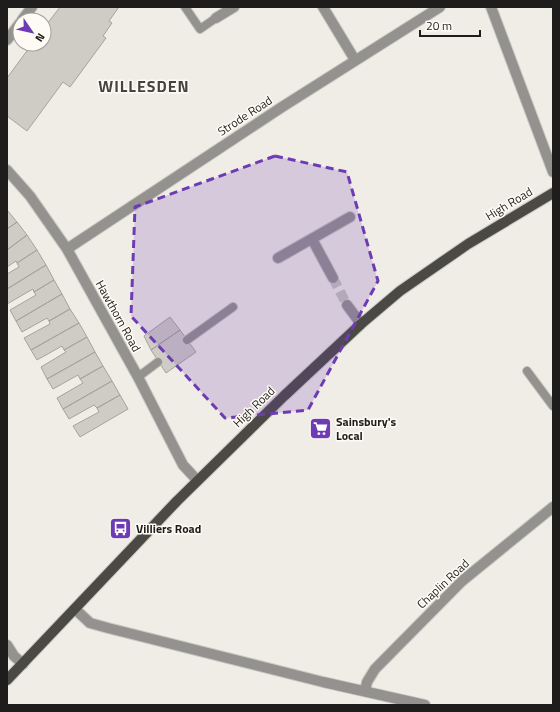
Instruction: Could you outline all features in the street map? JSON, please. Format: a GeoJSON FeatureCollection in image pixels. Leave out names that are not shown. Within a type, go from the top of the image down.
{"type":"FeatureCollection","features":[{"type":"Feature","properties":{"kind":"main road","name":"High Road"},"geometry":{"type":"LineString","coordinates":[[7,680],[196,480],[361,324],[400,291],[468,244],[553,193]]}},
{"type":"Feature","properties":{"kind":"street"},"geometry":{"type":"LineString","coordinates":[[216,18],[234,7]]}},
{"type":"Feature","properties":{"kind":"street"},"geometry":{"type":"LineString","coordinates":[[323,7],[356,60]]}},
{"type":"Feature","properties":{"kind":"street","name":"Strode Road"},"geometry":{"type":"LineString","coordinates":[[67,249],[282,107],[440,7]]}},
{"type":"Feature","properties":{"kind":"street"},"geometry":{"type":"LineString","coordinates":[[491,7],[553,172]]}},
{"type":"Feature","properties":{"kind":"street","name":"Hawthorn Road"},"geometry":{"type":"LineString","coordinates":[[7,170],[30,196],[67,249],[138,377],[183,465],[196,480]]}},
{"type":"Feature","properties":{"kind":"street"},"geometry":{"type":"LineString","coordinates":[[278,258],[350,217]]}},
{"type":"Feature","properties":{"kind":"street"},"geometry":{"type":"LineString","coordinates":[[312,239],[333,278]]}},
{"type":"Feature","properties":{"kind":"street"},"geometry":{"type":"LineString","coordinates":[[347,305],[361,324]]}},
{"type":"Feature","properties":{"kind":"street","name":"Chaplin Road"},"geometry":{"type":"LineString","coordinates":[[365,691],[367,682],[375,668],[462,581],[553,507]]}},
{"type":"Feature","properties":{"kind":"street"},"geometry":{"type":"LineString","coordinates":[[75,609],[90,622],[108,628],[323,682],[424,705]]}},
{"type":"Feature","properties":{"kind":"street"},"geometry":{"type":"LineString","coordinates":[[7,645],[14,656],[23,664]]}},
{"type":"Feature","properties":{"kind":"lane"},"geometry":{"type":"LineString","coordinates":[[185,7],[200,29],[216,18]]}},
{"type":"Feature","properties":{"kind":"lane"},"geometry":{"type":"LineString","coordinates":[[187,340],[233,307]]}},
{"type":"Feature","properties":{"kind":"lane"},"geometry":{"type":"LineString","coordinates":[[138,377],[158,362]]}},
{"type":"Feature","properties":{"kind":"lane"},"geometry":{"type":"LineString","coordinates":[[527,371],[553,406]]}},
{"type":"Feature","properties":{"kind":"highlighted area"},"geometry":{"type":"Polygon","coordinates":[[[275,156],[347,172],[378,281],[308,410],[225,418],[131,316],[135,207],[275,156]]]}},
{"type":"Feature","properties":{"kind":"building"},"geometry":{"type":"Polygon","coordinates":[[[60,7],[119,7],[109,21],[112,23],[103,36],[106,38],[70,87],[63,82],[27,131],[7,116],[7,78],[26,52],[52,52],[52,18],[60,7]]]}},
{"type":"Feature","properties":{"kind":"building"},"geometry":{"type":"Polygon","coordinates":[[[7,210],[17,222],[7,229],[7,210]]]}},
{"type":"Feature","properties":{"kind":"building"},"geometry":{"type":"Polygon","coordinates":[[[17,222],[27,235],[7,250],[7,229],[17,222]]]}},
{"type":"Feature","properties":{"kind":"building"},"geometry":{"type":"Polygon","coordinates":[[[27,235],[37,250],[17,263],[16,261],[7,267],[7,250],[27,235]]]}},
{"type":"Feature","properties":{"kind":"building"},"geometry":{"type":"Polygon","coordinates":[[[37,250],[46,265],[7,289],[7,274],[19,267],[17,263],[37,250]]]}},
{"type":"Feature","properties":{"kind":"building"},"geometry":{"type":"Polygon","coordinates":[[[46,265],[54,280],[34,292],[33,289],[7,304],[7,289],[46,265]]]}},
{"type":"Feature","properties":{"kind":"building"},"geometry":{"type":"Polygon","coordinates":[[[54,280],[62,294],[16,321],[10,310],[36,295],[34,292],[54,280]]]}},
{"type":"Feature","properties":{"kind":"building"},"geometry":{"type":"Polygon","coordinates":[[[62,294],[70,309],[49,321],[47,318],[22,332],[16,321],[62,294]]]}},
{"type":"Feature","properties":{"kind":"building"},"geometry":{"type":"Polygon","coordinates":[[[70,309],[79,323],[31,350],[24,338],[50,324],[49,321],[70,309]]]}},
{"type":"Feature","properties":{"kind":"building"},"geometry":{"type":"Polygon","coordinates":[[[170,317],[180,330],[151,350],[144,336],[170,317]]]}},
{"type":"Feature","properties":{"kind":"building"},"geometry":{"type":"Polygon","coordinates":[[[79,323],[87,337],[64,350],[62,346],[37,360],[31,350],[79,323]]]}},
{"type":"Feature","properties":{"kind":"building"},"geometry":{"type":"Polygon","coordinates":[[[180,330],[196,352],[166,373],[151,350],[180,330]]]}},
{"type":"Feature","properties":{"kind":"building"},"geometry":{"type":"Polygon","coordinates":[[[87,337],[95,352],[47,379],[41,367],[66,352],[64,350],[87,337]]]}},
{"type":"Feature","properties":{"kind":"building"},"geometry":{"type":"Polygon","coordinates":[[[95,352],[103,366],[80,379],[78,375],[53,389],[47,379],[95,352]]]}},
{"type":"Feature","properties":{"kind":"building"},"geometry":{"type":"Polygon","coordinates":[[[103,366],[112,381],[63,409],[57,398],[83,383],[80,379],[103,366]]]}},
{"type":"Feature","properties":{"kind":"building"},"geometry":{"type":"Polygon","coordinates":[[[112,381],[120,395],[97,408],[94,405],[69,419],[63,409],[112,381]]]}},
{"type":"Feature","properties":{"kind":"building"},"geometry":{"type":"Polygon","coordinates":[[[120,395],[128,409],[80,437],[73,426],[99,412],[97,408],[120,395]]]}},
{"type":"Feature","properties":{"kind":"tunnel"},"geometry":{"type":"LineString","coordinates":[[333,278],[347,305]]}},
{"type":"Feature","properties":{"kind":"place","name":"Sainsbury's Local"},"geometry":{"type":"Point","coordinates":[321,429]}},
{"type":"Feature","properties":{"kind":"place","name":"Villiers Road"},"geometry":{"type":"Point","coordinates":[121,529]}},
{"type":"Feature","properties":{"kind":"district","name":"WILLESDEN"},"geometry":{"type":"Point","coordinates":[144,86]}}]}
